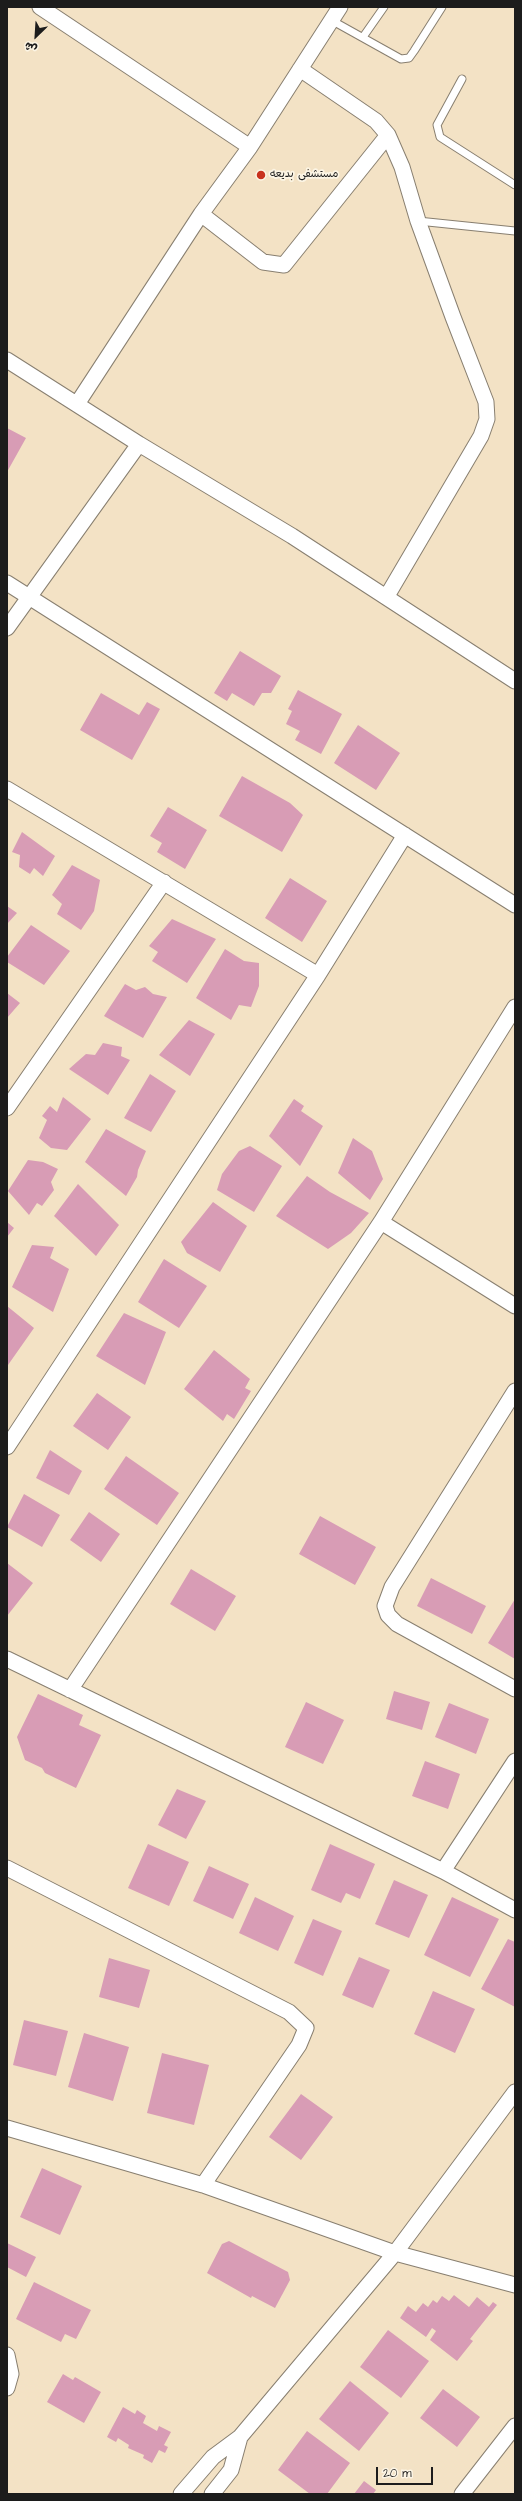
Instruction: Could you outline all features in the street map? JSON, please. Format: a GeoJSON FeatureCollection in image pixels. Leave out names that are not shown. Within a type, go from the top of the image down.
{"type":"FeatureCollection","features":[{"type":"Feature","properties":{"kind":"street"},"geometry":{"type":"LineString","coordinates":[[40,7],[250,147]]}},
{"type":"Feature","properties":{"kind":"street"},"geometry":{"type":"LineString","coordinates":[[77,404],[201,214],[250,147],[340,7]]}},
{"type":"Feature","properties":{"kind":"street"},"geometry":{"type":"LineString","coordinates":[[300,69],[376,121],[388,135],[402,167],[418,221],[486,402],[486,419],[481,436],[387,596]]}},
{"type":"Feature","properties":{"kind":"street"},"geometry":{"type":"LineString","coordinates":[[201,214],[263,262],[284,264],[388,135]]}},
{"type":"Feature","properties":{"kind":"street"},"geometry":{"type":"LineString","coordinates":[[7,360],[139,444],[387,596],[515,681]]}},
{"type":"Feature","properties":{"kind":"street"},"geometry":{"type":"LineString","coordinates":[[7,628],[139,444]]}},
{"type":"Feature","properties":{"kind":"street"},"geometry":{"type":"LineString","coordinates":[[7,583],[515,905]]}},
{"type":"Feature","properties":{"kind":"street"},"geometry":{"type":"LineString","coordinates":[[8,792],[164,882],[318,975]]}},
{"type":"Feature","properties":{"kind":"street"},"geometry":{"type":"LineString","coordinates":[[7,1447],[318,975],[405,836]]}},
{"type":"Feature","properties":{"kind":"street"},"geometry":{"type":"LineString","coordinates":[[7,1108],[164,882]]}},
{"type":"Feature","properties":{"kind":"street"},"geometry":{"type":"LineString","coordinates":[[70,1690],[381,1222],[515,1007]]}},
{"type":"Feature","properties":{"kind":"street"},"geometry":{"type":"LineString","coordinates":[[381,1222],[515,1306]]}},
{"type":"Feature","properties":{"kind":"street"},"geometry":{"type":"LineString","coordinates":[[515,1391],[392,1587],[385,1606],[388,1615],[397,1624],[515,1689]]}},
{"type":"Feature","properties":{"kind":"street"},"geometry":{"type":"LineString","coordinates":[[7,1659],[443,1871],[515,1910]]}},
{"type":"Feature","properties":{"kind":"street"},"geometry":{"type":"LineString","coordinates":[[443,1871],[515,1761]]}},
{"type":"Feature","properties":{"kind":"street"},"geometry":{"type":"LineString","coordinates":[[7,1868],[290,2012],[306,2028],[299,2045],[203,2185]]}},
{"type":"Feature","properties":{"kind":"street"},"geometry":{"type":"LineString","coordinates":[[181,2494],[213,2457],[240,2437],[395,2253],[515,2092]]}},
{"type":"Feature","properties":{"kind":"street"},"geometry":{"type":"LineString","coordinates":[[7,2128],[203,2185],[395,2253],[515,2285]]}},
{"type":"Feature","properties":{"kind":"street"},"geometry":{"type":"LineString","coordinates":[[7,2355],[11,2374],[7,2388]]}},
{"type":"Feature","properties":{"kind":"street"},"geometry":{"type":"LineString","coordinates":[[462,2494],[515,2426]]}},
{"type":"Feature","properties":{"kind":"street"},"geometry":{"type":"LineString","coordinates":[[212,2494],[231,2470],[240,2437]]}},
{"type":"Feature","properties":{"kind":"lane"},"geometry":{"type":"LineString","coordinates":[[363,36],[384,7]]}},
{"type":"Feature","properties":{"kind":"lane"},"geometry":{"type":"LineString","coordinates":[[331,20],[363,36],[401,59],[408,58],[442,7]]}},
{"type":"Feature","properties":{"kind":"lane"},"geometry":{"type":"LineString","coordinates":[[462,79],[437,125],[440,137],[515,184]]}},
{"type":"Feature","properties":{"kind":"lane"},"geometry":{"type":"LineString","coordinates":[[418,221],[515,231]]}},
{"type":"Feature","properties":{"kind":"building"},"geometry":{"type":"Polygon","coordinates":[[[7,428],[26,438],[7,472],[7,428]]]}},
{"type":"Feature","properties":{"kind":"building"},"geometry":{"type":"Polygon","coordinates":[[[240,651],[281,676],[271,693],[262,693],[254,706],[232,693],[227,701],[214,693],[240,651]]]}},
{"type":"Feature","properties":{"kind":"building"},"geometry":{"type":"Polygon","coordinates":[[[298,690],[342,714],[321,754],[295,740],[300,731],[286,724],[292,711],[288,709],[298,690]]]}},
{"type":"Feature","properties":{"kind":"building"},"geometry":{"type":"Polygon","coordinates":[[[101,693],[139,715],[147,702],[160,709],[132,760],[80,730],[101,693]]]}},
{"type":"Feature","properties":{"kind":"building"},"geometry":{"type":"Polygon","coordinates":[[[358,725],[400,753],[376,790],[334,763],[358,725]]]}},
{"type":"Feature","properties":{"kind":"building"},"geometry":{"type":"Polygon","coordinates":[[[242,776],[290,803],[303,815],[282,852],[219,816],[242,776]]]}},
{"type":"Feature","properties":{"kind":"building"},"geometry":{"type":"Polygon","coordinates":[[[168,807],[207,830],[185,869],[157,852],[162,843],[150,836],[168,807]]]}},
{"type":"Feature","properties":{"kind":"building"},"geometry":{"type":"Polygon","coordinates":[[[22,832],[55,856],[43,876],[34,868],[30,874],[19,867],[20,855],[12,852],[22,832]]]}},
{"type":"Feature","properties":{"kind":"building"},"geometry":{"type":"Polygon","coordinates":[[[72,865],[100,880],[94,911],[81,930],[57,914],[62,904],[52,895],[72,865]]]}},
{"type":"Feature","properties":{"kind":"building"},"geometry":{"type":"Polygon","coordinates":[[[290,878],[327,901],[302,942],[265,918],[290,878]]]}},
{"type":"Feature","properties":{"kind":"building"},"geometry":{"type":"Polygon","coordinates":[[[7,906],[17,913],[7,924],[7,906]]]}},
{"type":"Feature","properties":{"kind":"building"},"geometry":{"type":"Polygon","coordinates":[[[172,919],[216,939],[187,983],[152,961],[158,952],[149,946],[172,919]]]}},
{"type":"Feature","properties":{"kind":"building"},"geometry":{"type":"Polygon","coordinates":[[[31,925],[70,951],[44,985],[7,962],[7,957],[31,925]]]}},
{"type":"Feature","properties":{"kind":"building"},"geometry":{"type":"Polygon","coordinates":[[[225,949],[244,961],[259,963],[259,986],[251,1007],[239,1005],[231,1020],[196,998],[225,949]]]}},
{"type":"Feature","properties":{"kind":"building"},"geometry":{"type":"Polygon","coordinates":[[[125,984],[136,990],[145,987],[153,994],[167,997],[143,1038],[104,1016],[125,984]]]}},
{"type":"Feature","properties":{"kind":"building"},"geometry":{"type":"Polygon","coordinates":[[[7,993],[20,1003],[7,1018],[7,993]]]}},
{"type":"Feature","properties":{"kind":"building"},"geometry":{"type":"Polygon","coordinates":[[[189,1020],[215,1034],[190,1076],[159,1055],[189,1020]]]}},
{"type":"Feature","properties":{"kind":"building"},"geometry":{"type":"Polygon","coordinates":[[[103,1043],[122,1047],[121,1056],[130,1060],[108,1095],[69,1069],[86,1054],[95,1055],[103,1043]]]}},
{"type":"Feature","properties":{"kind":"building"},"geometry":{"type":"Polygon","coordinates":[[[150,1074],[176,1091],[151,1132],[124,1118],[150,1074]]]}},
{"type":"Feature","properties":{"kind":"building"},"geometry":{"type":"Polygon","coordinates":[[[63,1097],[91,1119],[67,1150],[51,1148],[39,1138],[47,1120],[42,1116],[50,1106],[57,1112],[63,1097]]]}},
{"type":"Feature","properties":{"kind":"building"},"geometry":{"type":"Polygon","coordinates":[[[294,1099],[304,1106],[301,1111],[323,1126],[300,1166],[269,1136],[294,1099]]]}},
{"type":"Feature","properties":{"kind":"building"},"geometry":{"type":"Polygon","coordinates":[[[106,1129],[146,1151],[138,1170],[137,1177],[126,1196],[85,1162],[106,1129]]]}},
{"type":"Feature","properties":{"kind":"building"},"geometry":{"type":"Polygon","coordinates":[[[353,1138],[372,1151],[383,1179],[370,1200],[338,1173],[353,1138]]]}},
{"type":"Feature","properties":{"kind":"building"},"geometry":{"type":"Polygon","coordinates":[[[250,1146],[282,1166],[254,1212],[217,1190],[222,1174],[239,1151],[250,1146]]]}},
{"type":"Feature","properties":{"kind":"building"},"geometry":{"type":"Polygon","coordinates":[[[28,1160],[43,1162],[58,1169],[51,1182],[54,1190],[42,1206],[37,1203],[29,1215],[8,1191],[28,1160]]]}},
{"type":"Feature","properties":{"kind":"building"},"geometry":{"type":"Polygon","coordinates":[[[307,1176],[330,1192],[369,1213],[351,1233],[328,1249],[276,1216],[307,1176]]]}},
{"type":"Feature","properties":{"kind":"building"},"geometry":{"type":"Polygon","coordinates":[[[78,1184],[119,1225],[96,1256],[54,1216],[78,1184]]]}},
{"type":"Feature","properties":{"kind":"building"},"geometry":{"type":"Polygon","coordinates":[[[213,1202],[247,1226],[220,1272],[187,1253],[181,1242],[213,1202]]]}},
{"type":"Feature","properties":{"kind":"building"},"geometry":{"type":"Polygon","coordinates":[[[7,1222],[14,1228],[7,1237],[7,1222]]]}},
{"type":"Feature","properties":{"kind":"building"},"geometry":{"type":"Polygon","coordinates":[[[32,1245],[54,1247],[50,1258],[69,1269],[53,1312],[12,1287],[32,1245]]]}},
{"type":"Feature","properties":{"kind":"building"},"geometry":{"type":"Polygon","coordinates":[[[164,1259],[207,1286],[179,1328],[138,1302],[164,1259]]]}},
{"type":"Feature","properties":{"kind":"building"},"geometry":{"type":"Polygon","coordinates":[[[7,1306],[34,1328],[8,1365],[7,1364],[7,1306]]]}},
{"type":"Feature","properties":{"kind":"building"},"geometry":{"type":"Polygon","coordinates":[[[124,1313],[166,1332],[145,1385],[96,1356],[124,1313]]]}},
{"type":"Feature","properties":{"kind":"building"},"geometry":{"type":"Polygon","coordinates":[[[214,1350],[250,1379],[245,1388],[251,1391],[234,1419],[227,1414],[223,1421],[184,1389],[214,1350]]]}},
{"type":"Feature","properties":{"kind":"building"},"geometry":{"type":"Polygon","coordinates":[[[97,1393],[131,1417],[108,1450],[73,1426],[97,1393]]]}},
{"type":"Feature","properties":{"kind":"building"},"geometry":{"type":"Polygon","coordinates":[[[50,1450],[82,1471],[69,1495],[36,1478],[50,1450]]]}},
{"type":"Feature","properties":{"kind":"building"},"geometry":{"type":"Polygon","coordinates":[[[126,1456],[179,1493],[157,1525],[104,1489],[126,1456]]]}},
{"type":"Feature","properties":{"kind":"building"},"geometry":{"type":"Polygon","coordinates":[[[24,1494],[60,1515],[42,1547],[7,1527],[24,1494]]]}},
{"type":"Feature","properties":{"kind":"building"},"geometry":{"type":"Polygon","coordinates":[[[89,1512],[120,1534],[101,1562],[70,1540],[89,1512]]]}},
{"type":"Feature","properties":{"kind":"building"},"geometry":{"type":"Polygon","coordinates":[[[320,1516],[376,1547],[355,1585],[299,1554],[320,1516]]]}},
{"type":"Feature","properties":{"kind":"building"},"geometry":{"type":"Polygon","coordinates":[[[7,1563],[33,1583],[7,1616],[7,1563]]]}},
{"type":"Feature","properties":{"kind":"building"},"geometry":{"type":"Polygon","coordinates":[[[191,1569],[236,1596],[215,1631],[170,1604],[191,1569]]]}},
{"type":"Feature","properties":{"kind":"building"},"geometry":{"type":"Polygon","coordinates":[[[431,1578],[486,1606],[472,1634],[417,1606],[431,1578]]]}},
{"type":"Feature","properties":{"kind":"building"},"geometry":{"type":"Polygon","coordinates":[[[515,1599],[515,1659],[488,1643],[515,1599]]]}},
{"type":"Feature","properties":{"kind":"building"},"geometry":{"type":"Polygon","coordinates":[[[394,1691],[430,1702],[422,1730],[386,1719],[394,1691]]]}},
{"type":"Feature","properties":{"kind":"building"},"geometry":{"type":"Polygon","coordinates":[[[38,1694],[83,1715],[79,1725],[101,1735],[76,1788],[45,1773],[42,1768],[25,1760],[17,1737],[38,1694]]]}},
{"type":"Feature","properties":{"kind":"building"},"geometry":{"type":"Polygon","coordinates":[[[306,1702],[344,1720],[323,1764],[285,1747],[306,1702]]]}},
{"type":"Feature","properties":{"kind":"building"},"geometry":{"type":"Polygon","coordinates":[[[449,1703],[489,1719],[476,1754],[435,1737],[449,1703]]]}},
{"type":"Feature","properties":{"kind":"building"},"geometry":{"type":"Polygon","coordinates":[[[425,1761],[460,1774],[448,1809],[412,1796],[425,1761]]]}},
{"type":"Feature","properties":{"kind":"building"},"geometry":{"type":"Polygon","coordinates":[[[177,1789],[206,1801],[186,1839],[158,1825],[177,1789]]]}},
{"type":"Feature","properties":{"kind":"building"},"geometry":{"type":"Polygon","coordinates":[[[148,1844],[189,1862],[169,1906],[128,1888],[148,1844]]]}},
{"type":"Feature","properties":{"kind":"building"},"geometry":{"type":"Polygon","coordinates":[[[330,1844],[375,1864],[360,1899],[346,1893],[341,1903],[311,1890],[330,1844]]]}},
{"type":"Feature","properties":{"kind":"building"},"geometry":{"type":"Polygon","coordinates":[[[209,1866],[249,1884],[233,1919],[193,1901],[209,1866]]]}},
{"type":"Feature","properties":{"kind":"building"},"geometry":{"type":"Polygon","coordinates":[[[394,1880],[428,1895],[409,1938],[375,1924],[394,1880]]]}},
{"type":"Feature","properties":{"kind":"building"},"geometry":{"type":"Polygon","coordinates":[[[255,1897],[294,1916],[278,1951],[239,1933],[255,1897]]]}},
{"type":"Feature","properties":{"kind":"building"},"geometry":{"type":"Polygon","coordinates":[[[452,1897],[499,1919],[470,1977],[424,1955],[452,1897]]]}},
{"type":"Feature","properties":{"kind":"building"},"geometry":{"type":"Polygon","coordinates":[[[313,1919],[342,1931],[323,1976],[294,1963],[313,1919]]]}},
{"type":"Feature","properties":{"kind":"building"},"geometry":{"type":"Polygon","coordinates":[[[508,1939],[515,1942],[515,2007],[481,1989],[508,1939]]]}},
{"type":"Feature","properties":{"kind":"building"},"geometry":{"type":"Polygon","coordinates":[[[359,1957],[390,1970],[373,2008],[342,1995],[359,1957]]]}},
{"type":"Feature","properties":{"kind":"building"},"geometry":{"type":"Polygon","coordinates":[[[109,1958],[150,1970],[139,2008],[99,1997],[109,1958]]]}},
{"type":"Feature","properties":{"kind":"building"},"geometry":{"type":"Polygon","coordinates":[[[433,1991],[475,2009],[455,2053],[414,2034],[433,1991]]]}},
{"type":"Feature","properties":{"kind":"building"},"geometry":{"type":"Polygon","coordinates":[[[24,2020],[68,2031],[56,2076],[13,2065],[24,2020]]]}},
{"type":"Feature","properties":{"kind":"building"},"geometry":{"type":"Polygon","coordinates":[[[84,2033],[129,2047],[113,2101],[68,2087],[84,2033]]]}},
{"type":"Feature","properties":{"kind":"building"},"geometry":{"type":"Polygon","coordinates":[[[162,2053],[209,2065],[194,2125],[147,2113],[162,2053]]]}},
{"type":"Feature","properties":{"kind":"building"},"geometry":{"type":"Polygon","coordinates":[[[301,2094],[333,2117],[301,2160],[269,2137],[301,2094]]]}},
{"type":"Feature","properties":{"kind":"building"},"geometry":{"type":"Polygon","coordinates":[[[42,2168],[82,2186],[60,2235],[20,2217],[42,2168]]]}},
{"type":"Feature","properties":{"kind":"building"},"geometry":{"type":"Polygon","coordinates":[[[229,2241],[288,2272],[290,2280],[275,2308],[252,2296],[251,2298],[207,2273],[222,2244],[229,2241]]]}},
{"type":"Feature","properties":{"kind":"building"},"geometry":{"type":"Polygon","coordinates":[[[7,2243],[36,2257],[26,2277],[7,2267],[7,2243]]]}},
{"type":"Feature","properties":{"kind":"building"},"geometry":{"type":"Polygon","coordinates":[[[34,2282],[91,2310],[76,2339],[65,2334],[61,2342],[16,2319],[34,2282]]]}},
{"type":"Feature","properties":{"kind":"building"},"geometry":{"type":"Polygon","coordinates":[[[454,2295],[469,2307],[477,2297],[489,2307],[493,2302],[497,2305],[470,2339],[473,2341],[457,2361],[430,2340],[436,2331],[432,2328],[426,2337],[400,2318],[408,2306],[416,2312],[423,2303],[428,2307],[433,2300],[437,2303],[442,2296],[449,2301],[454,2295]]]}},
{"type":"Feature","properties":{"kind":"building"},"geometry":{"type":"Polygon","coordinates":[[[388,2330],[429,2361],[401,2398],[360,2367],[388,2330]]]}},
{"type":"Feature","properties":{"kind":"building"},"geometry":{"type":"Polygon","coordinates":[[[63,2374],[73,2380],[75,2377],[101,2392],[84,2423],[47,2402],[63,2374]]]}},
{"type":"Feature","properties":{"kind":"building"},"geometry":{"type":"Polygon","coordinates":[[[350,2381],[389,2413],[359,2451],[319,2419],[350,2381]]]}},
{"type":"Feature","properties":{"kind":"building"},"geometry":{"type":"Polygon","coordinates":[[[443,2389],[480,2417],[457,2447],[420,2418],[443,2389]]]}},
{"type":"Feature","properties":{"kind":"building"},"geometry":{"type":"Polygon","coordinates":[[[123,2407],[135,2414],[137,2410],[146,2416],[143,2423],[157,2431],[159,2426],[171,2432],[164,2445],[168,2447],[165,2453],[159,2450],[152,2463],[143,2458],[144,2455],[128,2448],[129,2445],[118,2438],[116,2442],[107,2437],[123,2407]]]}},
{"type":"Feature","properties":{"kind":"building"},"geometry":{"type":"Polygon","coordinates":[[[307,2431],[350,2463],[327,2494],[310,2494],[278,2470],[307,2431]]]}},
{"type":"Feature","properties":{"kind":"building"},"geometry":{"type":"Polygon","coordinates":[[[364,2481],[376,2490],[373,2494],[354,2494],[364,2481]]]}},
{"type":"Feature","properties":{"kind":"place","name":"مستشفى بديعه"},"geometry":{"type":"Point","coordinates":[261,175]}}]}
